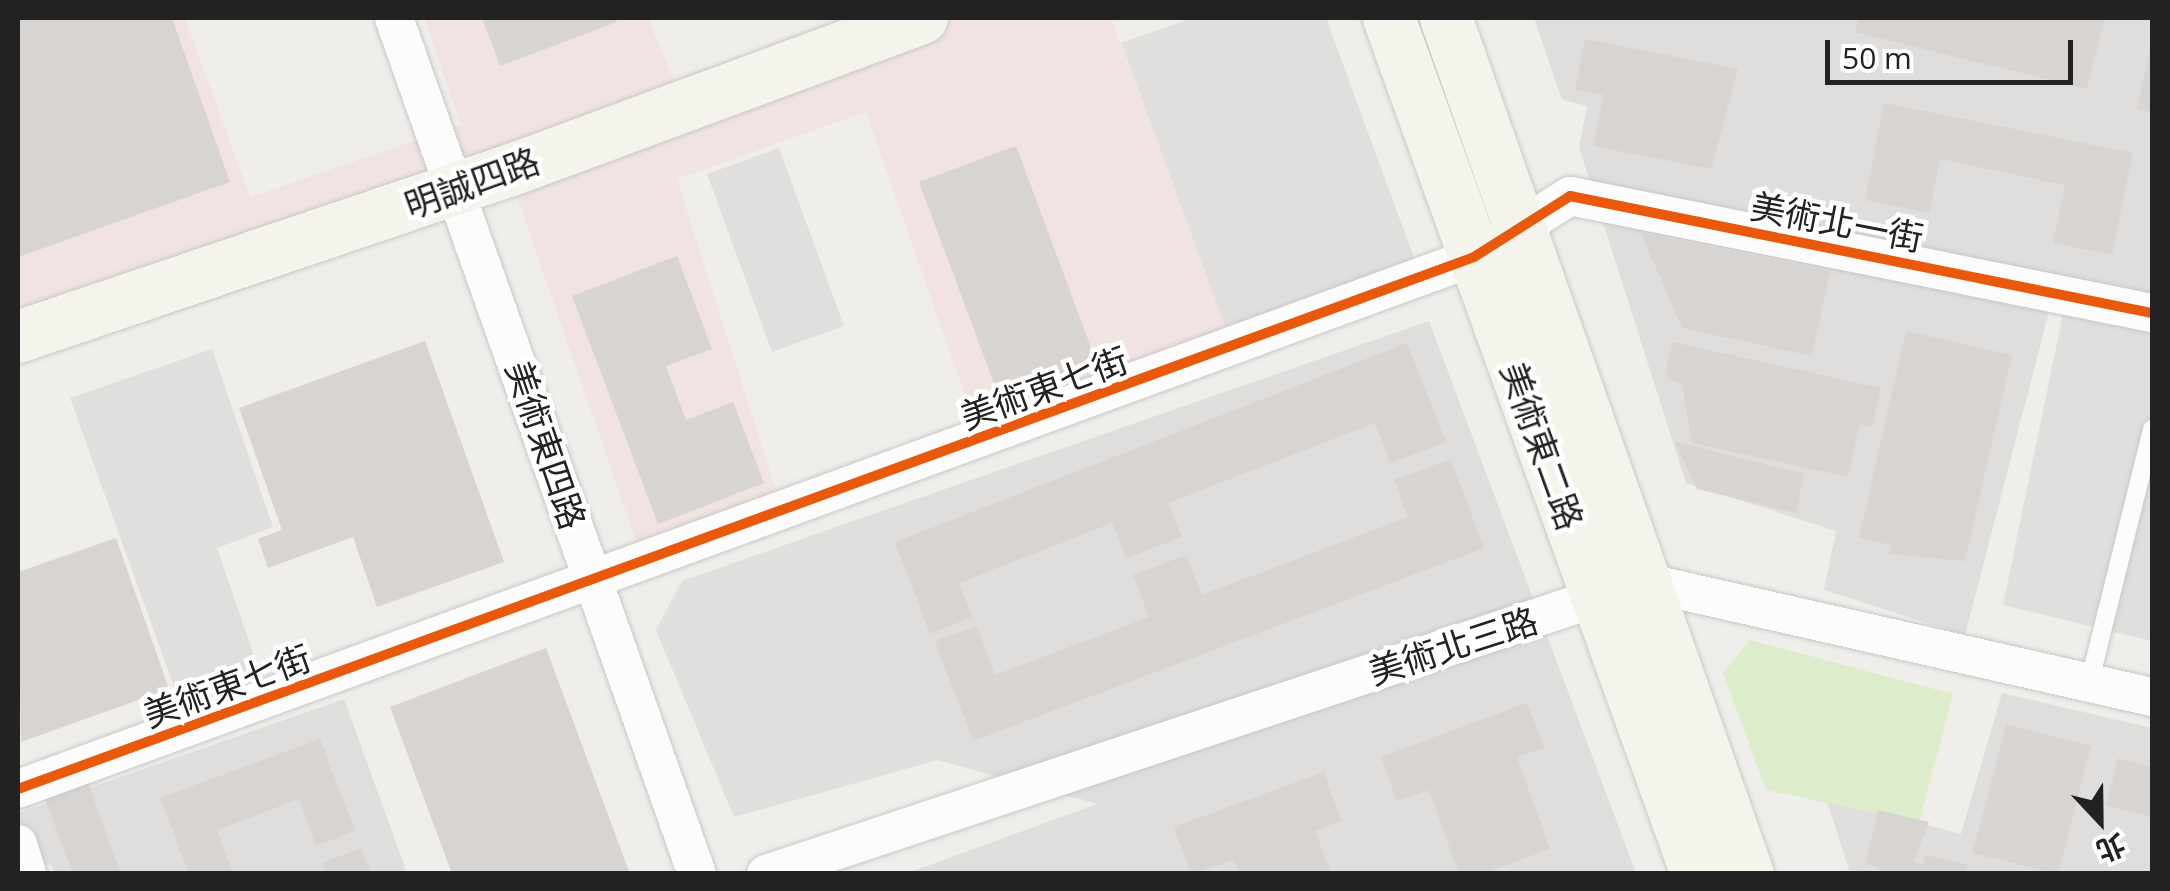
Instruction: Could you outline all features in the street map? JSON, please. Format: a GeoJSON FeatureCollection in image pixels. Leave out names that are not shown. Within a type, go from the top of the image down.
{"type":"FeatureCollection","features":[{"type":"Feature","properties":{"kind":"street","name":"美術東四路"},"geometry":{"type":"LineString","coordinates":[[394,18],[696,874]]}},
{"type":"Feature","properties":{"kind":"street","name":"明誠四路"},"geometry":{"type":"LineString","coordinates":[[18,337],[456,190],[922,18]]}},
{"type":"Feature","properties":{"kind":"street","name":"美術東二路"},"geometry":{"type":"LineString","coordinates":[[1389,18],[1474,257],[1748,874]]}},
{"type":"Feature","properties":{"kind":"street","name":"美術東二路"},"geometry":{"type":"LineString","coordinates":[[1446,18],[1517,226],[1697,874]]}},
{"type":"Feature","properties":{"kind":"street","name":"美術北一街"},"geometry":{"type":"LineString","coordinates":[[1517,226],[1570,196],[2152,314]]}},
{"type":"Feature","properties":{"kind":"street","name":"美術東七街"},"geometry":{"type":"LineString","coordinates":[[18,789],[595,584],[1474,257],[1517,226]]}},
{"type":"Feature","properties":{"kind":"street"},"geometry":{"type":"LineString","coordinates":[[1620,590],[2152,698]]}},
{"type":"Feature","properties":{"kind":"street","name":"美術北三路"},"geometry":{"type":"LineString","coordinates":[[766,874],[1620,590]]}},
{"type":"Feature","properties":{"kind":"street"},"geometry":{"type":"LineString","coordinates":[[18,844],[27,874]]}},
{"type":"Feature","properties":{"kind":"lane"},"geometry":{"type":"LineString","coordinates":[[2089,684],[2152,429]]}},
{"type":"Feature","properties":{"kind":"shaded area"},"geometry":{"type":"Polygon","coordinates":[[[18,18],[185,18],[250,197],[461,125],[424,18],[648,18],[674,81],[843,18],[1111,18],[1226,329],[973,418],[866,112],[677,179],[777,494],[637,544],[515,191],[18,363],[18,18]]]}},
{"type":"Feature","properties":{"kind":"shaded area"},"geometry":{"type":"Polygon","coordinates":[[[1193,18],[1326,18],[1416,263],[1226,329],[1121,43],[1193,18]]]}},
{"type":"Feature","properties":{"kind":"shaded area"},"geometry":{"type":"Polygon","coordinates":[[[1534,18],[2152,18],[2152,294],[2058,277],[1965,635],[1824,590],[1836,531],[1686,483],[1579,147],[1587,106],[1562,100],[1534,18]]]}},
{"type":"Feature","properties":{"kind":"shaded area"},"geometry":{"type":"Polygon","coordinates":[[[779,148],[844,326],[772,352],[707,174],[779,148]]]}},
{"type":"Feature","properties":{"kind":"shaded area"},"geometry":{"type":"Polygon","coordinates":[[[2065,304],[2152,325],[2152,641],[2003,605],[2065,304]]]}},
{"type":"Feature","properties":{"kind":"shaded area"},"geometry":{"type":"Polygon","coordinates":[[[1429,321],[1636,873],[908,873],[1097,804],[938,760],[853,521],[1429,321]]]}},
{"type":"Feature","properties":{"kind":"shaded area"},"geometry":{"type":"Polygon","coordinates":[[[212,349],[273,527],[217,548],[258,667],[177,695],[70,398],[212,349]]]}},
{"type":"Feature","properties":{"kind":"shaded area"},"geometry":{"type":"Polygon","coordinates":[[[853,521],[938,760],[734,817],[656,630],[682,581],[853,521]]]}},
{"type":"Feature","properties":{"kind":"shaded area"},"geometry":{"type":"Polygon","coordinates":[[[2002,693],[2152,728],[2152,873],[1850,873],[1826,798],[1961,834],[2002,693]]]}},
{"type":"Feature","properties":{"kind":"shaded area"},"geometry":{"type":"Polygon","coordinates":[[[344,699],[407,873],[55,874],[51,864],[18,873],[18,813],[344,699]]]}},
{"type":"Feature","properties":{"kind":"green space"},"geometry":{"type":"Polygon","coordinates":[[[1750,640],[1953,694],[1919,823],[1766,790],[1723,673],[1750,640]]]}},
{"type":"Feature","properties":{"kind":"building"},"geometry":{"type":"Polygon","coordinates":[[[18,18],[172,18],[230,182],[18,257],[18,18]]]}},
{"type":"Feature","properties":{"kind":"building"},"geometry":{"type":"Polygon","coordinates":[[[482,18],[616,18],[617,22],[500,66],[482,18]]]}},
{"type":"Feature","properties":{"kind":"building"},"geometry":{"type":"Polygon","coordinates":[[[1859,18],[2105,18],[2087,89],[1855,32],[1859,18]]]}},
{"type":"Feature","properties":{"kind":"building"},"geometry":{"type":"Polygon","coordinates":[[[1585,39],[1738,69],[1711,169],[1593,146],[1604,95],[1575,90],[1585,39]]]}},
{"type":"Feature","properties":{"kind":"building"},"geometry":{"type":"Polygon","coordinates":[[[2152,44],[2152,112],[2137,109],[2152,44]]]}},
{"type":"Feature","properties":{"kind":"building"},"geometry":{"type":"Polygon","coordinates":[[[1884,103],[2133,153],[2112,255],[2053,243],[2065,185],[1940,159],[1929,213],[1865,200],[1884,103]]]}},
{"type":"Feature","properties":{"kind":"building"},"geometry":{"type":"Polygon","coordinates":[[[1016,146],[1099,369],[1002,405],[919,182],[1016,146]]]}},
{"type":"Feature","properties":{"kind":"building"},"geometry":{"type":"Polygon","coordinates":[[[1641,233],[1830,272],[1812,356],[1682,328],[1641,233]]]}},
{"type":"Feature","properties":{"kind":"building"},"geometry":{"type":"Polygon","coordinates":[[[677,256],[712,349],[666,366],[686,420],[733,402],[764,483],[658,524],[572,296],[677,256]]]}},
{"type":"Feature","properties":{"kind":"building"},"geometry":{"type":"Polygon","coordinates":[[[1906,331],[2012,355],[1965,561],[1889,554],[1891,545],[1859,538],[1906,331]]]}},
{"type":"Feature","properties":{"kind":"building"},"geometry":{"type":"Polygon","coordinates":[[[425,341],[504,562],[377,607],[353,537],[268,568],[258,539],[282,530],[239,408],[425,341]]]}},
{"type":"Feature","properties":{"kind":"building"},"geometry":{"type":"Polygon","coordinates":[[[1672,342],[1881,388],[1872,427],[1860,424],[1848,477],[1692,443],[1682,385],[1665,375],[1672,342]]]}},
{"type":"Feature","properties":{"kind":"building"},"geometry":{"type":"Polygon","coordinates":[[[1407,343],[1446,442],[1390,463],[1375,423],[1168,503],[1182,537],[1126,558],[1112,523],[959,583],[972,617],[930,634],[895,542],[1407,343]]]}},
{"type":"Feature","properties":{"kind":"building"},"geometry":{"type":"Polygon","coordinates":[[[1674,441],[1804,474],[1796,513],[1697,489],[1674,441]]]}},
{"type":"Feature","properties":{"kind":"building"},"geometry":{"type":"Polygon","coordinates":[[[1451,459],[1484,548],[973,741],[935,641],[977,626],[995,675],[1149,617],[1133,575],[1186,555],[1202,595],[1408,517],[1394,480],[1451,459]]]}},
{"type":"Feature","properties":{"kind":"building"},"geometry":{"type":"Polygon","coordinates":[[[116,538],[169,689],[21,742],[18,572],[116,538]]]}},
{"type":"Feature","properties":{"kind":"building"},"geometry":{"type":"Polygon","coordinates":[[[546,648],[630,874],[452,874],[390,707],[546,648]]]}},
{"type":"Feature","properties":{"kind":"building"},"geometry":{"type":"Polygon","coordinates":[[[1527,703],[1544,748],[1517,757],[1550,849],[1482,874],[1459,874],[1429,790],[1397,801],[1381,757],[1527,703]]]}},
{"type":"Feature","properties":{"kind":"building"},"geometry":{"type":"Polygon","coordinates":[[[2006,724],[2091,746],[2058,874],[1973,853],[2006,724]]]}},
{"type":"Feature","properties":{"kind":"building"},"geometry":{"type":"Polygon","coordinates":[[[320,739],[355,831],[316,846],[299,799],[217,830],[233,872],[189,874],[160,798],[320,739]]]}},
{"type":"Feature","properties":{"kind":"building"},"geometry":{"type":"Polygon","coordinates":[[[2118,758],[2152,767],[2152,817],[2106,806],[2118,758]]]}},
{"type":"Feature","properties":{"kind":"building"},"geometry":{"type":"Polygon","coordinates":[[[1324,772],[1341,821],[1315,831],[1331,874],[1239,874],[1234,860],[1191,874],[1174,827],[1324,772]]]}},
{"type":"Feature","properties":{"kind":"building"},"geometry":{"type":"Polygon","coordinates":[[[88,783],[121,874],[73,874],[45,799],[88,783]]]}},
{"type":"Feature","properties":{"kind":"building"},"geometry":{"type":"Polygon","coordinates":[[[1878,810],[1929,822],[1913,862],[1923,864],[1925,855],[1968,865],[1966,874],[1890,874],[1866,863],[1878,810]]]}},
{"type":"Feature","properties":{"kind":"building"},"geometry":{"type":"Polygon","coordinates":[[[361,848],[371,874],[326,874],[322,863],[361,848]]]}},
{"type":"Feature","properties":{"kind":"cycle path"},"geometry":{"type":"LineString","coordinates":[[18,789],[1474,257],[1570,196],[2152,313]]}}]}
